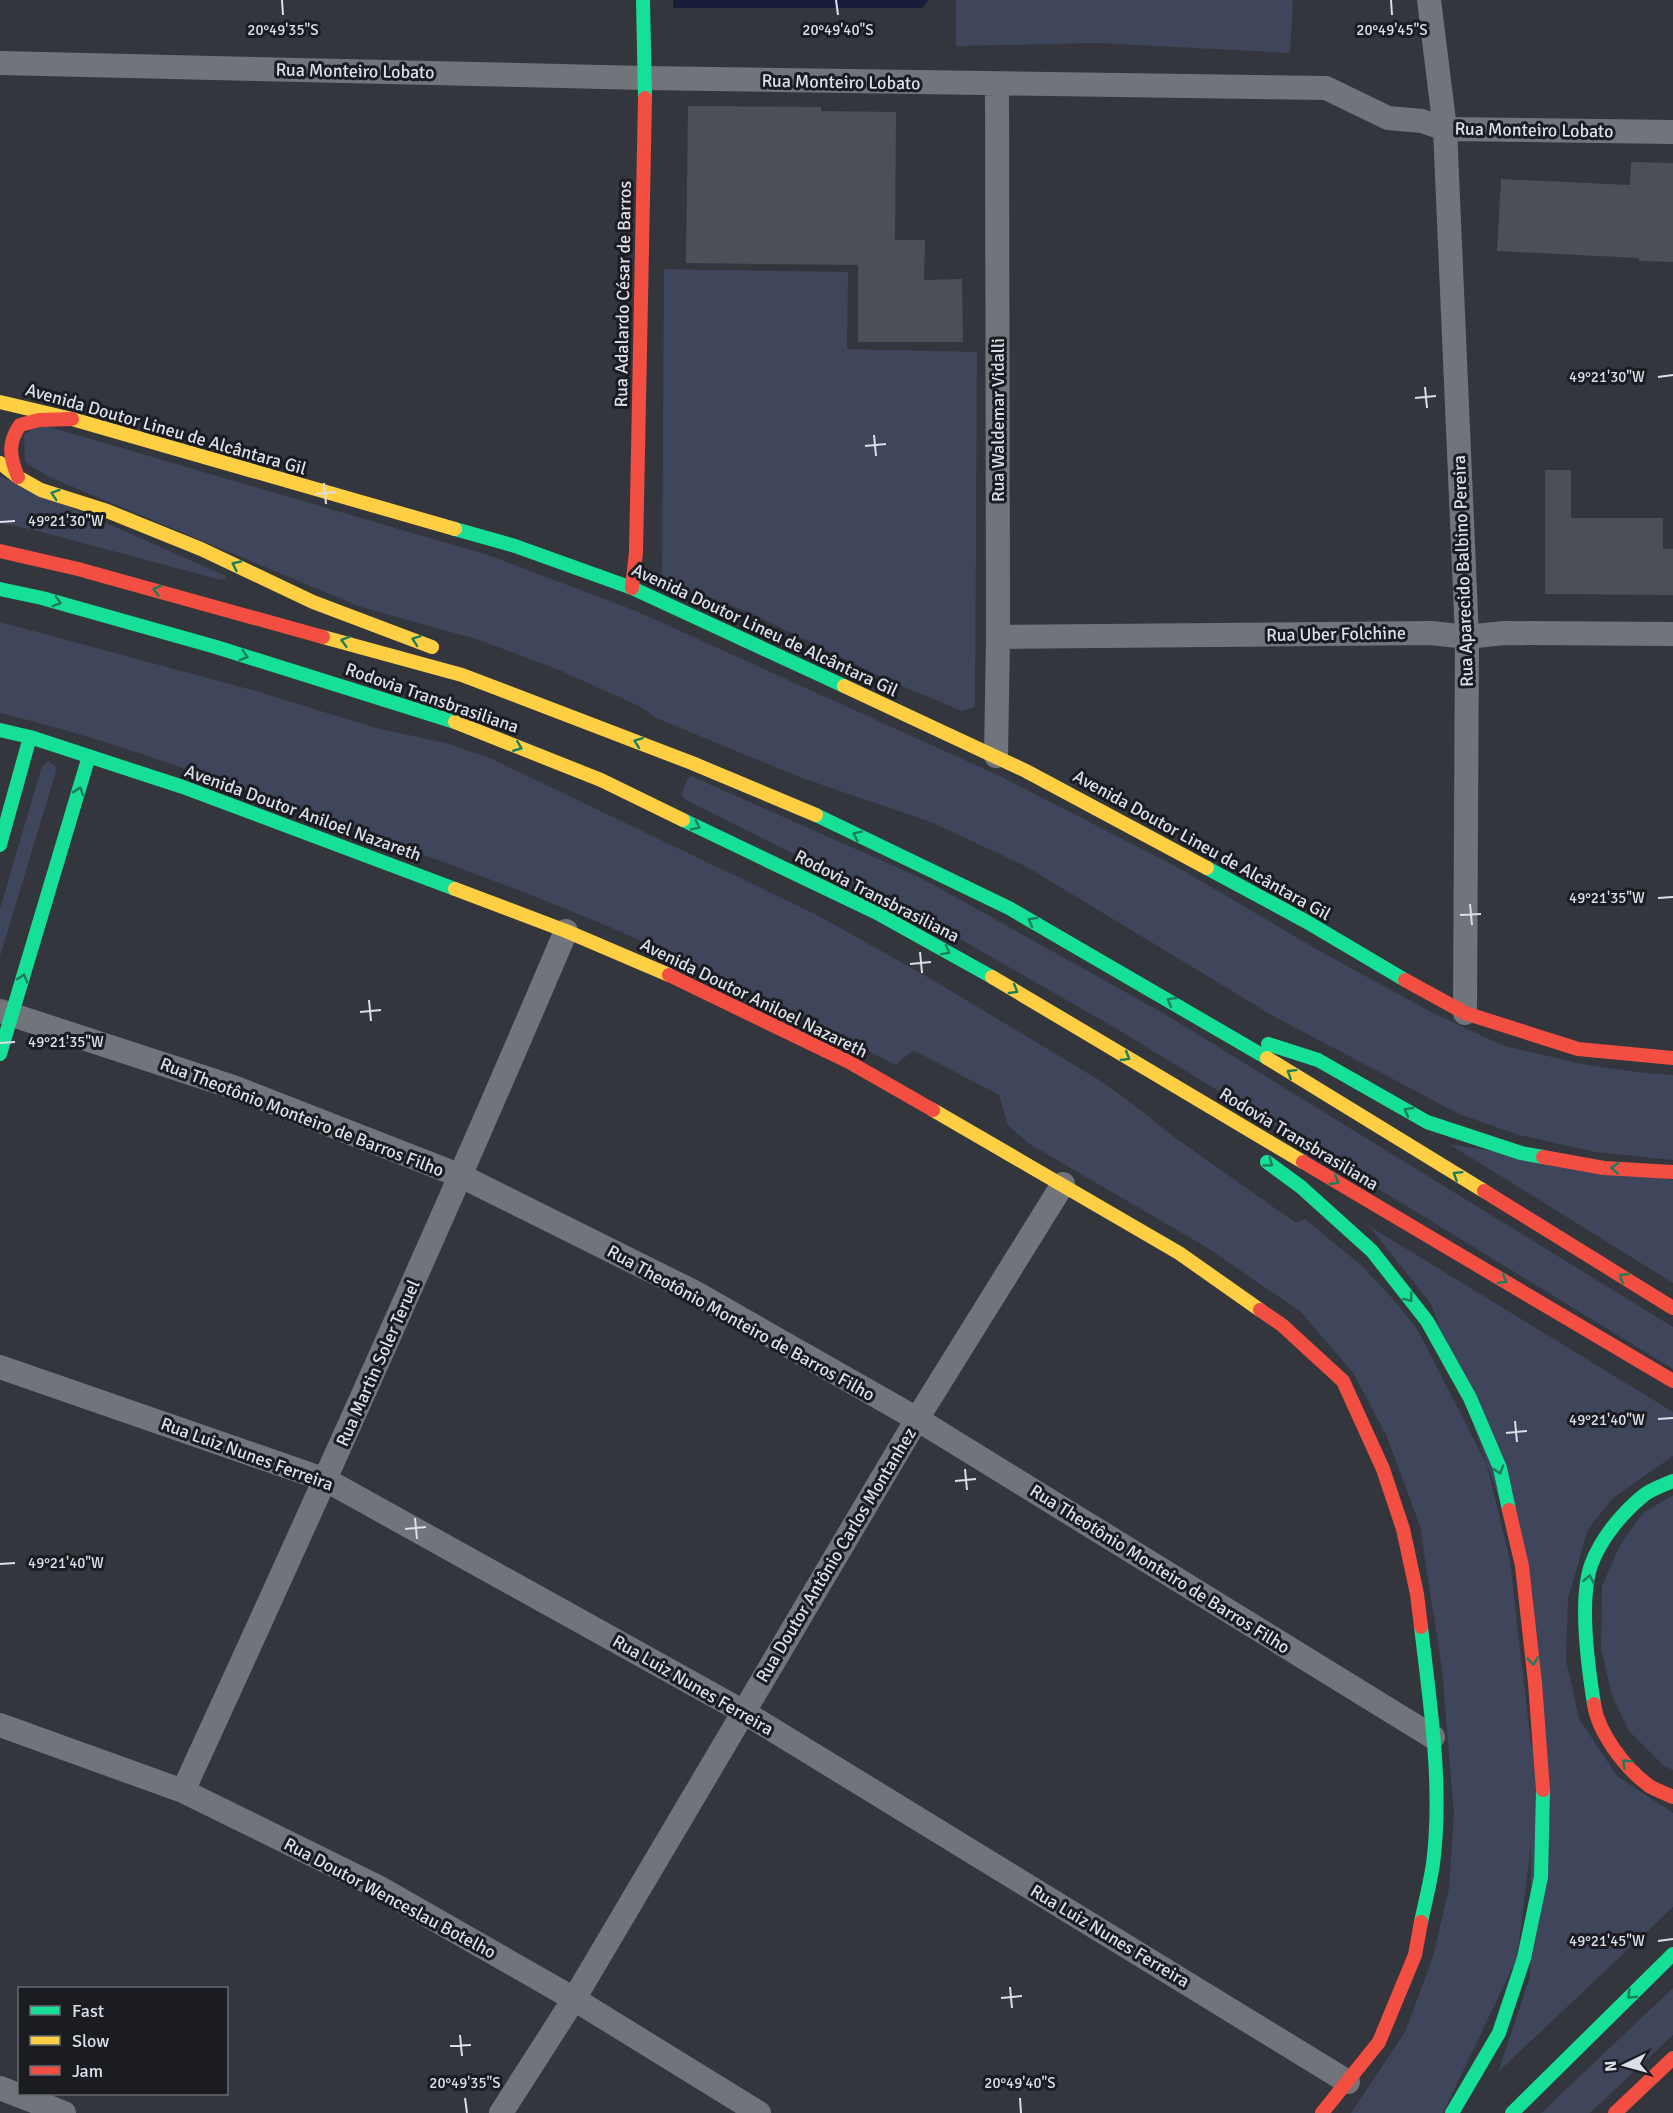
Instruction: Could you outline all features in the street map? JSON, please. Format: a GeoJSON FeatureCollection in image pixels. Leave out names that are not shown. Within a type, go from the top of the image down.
{"type":"FeatureCollection","features":[{"type":"Feature","properties":{"kind":"main road","name":"Rua Adalardo César de Barros"},"geometry":{"type":"LineString","coordinates":[[632,588],[636,540],[645,78],[643,0]]}},
{"type":"Feature","properties":{"kind":"main road","name":"Avenida Doutor Lineu de Alcântara Gil"},"geometry":{"type":"LineString","coordinates":[[0,402],[72,418],[515,546],[632,588],[1026,771],[1307,922],[1465,1013],[1578,1049],[1673,1058]]}},
{"type":"Feature","properties":{"kind":"main road"},"geometry":{"type":"LineString","coordinates":[[18,477],[8,450],[12,436],[20,425],[39,420],[72,418]]}},
{"type":"Feature","properties":{"kind":"main road"},"geometry":{"type":"LineString","coordinates":[[0,463],[41,490],[107,511],[201,549],[314,602],[430,645],[462,675]]}},
{"type":"Feature","properties":{"kind":"main road","name":"Rodovia Transbrasiliana"},"geometry":{"type":"LineString","coordinates":[[0,551],[78,568],[462,675],[692,763],[799,807],[1009,908],[1222,1030],[1673,1308]]}},
{"type":"Feature","properties":{"kind":"main road","name":"Rodovia Transbrasiliana"},"geometry":{"type":"LineString","coordinates":[[0,589],[42,598],[216,647],[445,718],[601,780],[877,913],[980,970],[1673,1381]]}},
{"type":"Feature","properties":{"kind":"main road","name":"Avenida Doutor Aniloel Nazareth"},"geometry":{"type":"LineString","coordinates":[[0,730],[30,737],[183,787],[566,931],[653,967],[849,1062],[1179,1253],[1282,1325],[1342,1381],[1383,1468],[1403,1529],[1417,1594],[1433,1737],[1436,1810],[1433,1864],[1415,1955],[1379,2042],[1322,2113]]}},
{"type":"Feature","properties":{"kind":"main road"},"geometry":{"type":"LineString","coordinates":[[0,844],[30,737]]}},
{"type":"Feature","properties":{"kind":"main road"},"geometry":{"type":"LineString","coordinates":[[0,1054],[6,1013],[89,756]]}},
{"type":"Feature","properties":{"kind":"main road"},"geometry":{"type":"LineString","coordinates":[[1222,1030],[1318,1060],[1427,1122],[1521,1153],[1604,1168],[1673,1172]]}},
{"type":"Feature","properties":{"kind":"main road"},"geometry":{"type":"LineString","coordinates":[[1212,1108],[1240,1142]]}},
{"type":"Feature","properties":{"kind":"main road"},"geometry":{"type":"LineString","coordinates":[[1257,1155],[1301,1187],[1372,1251],[1427,1321],[1470,1398],[1500,1468],[1522,1566],[1535,1683],[1544,1798],[1541,1877],[1524,1958],[1499,2033],[1460,2103],[1452,2113]]}},
{"type":"Feature","properties":{"kind":"main road"},"geometry":{"type":"LineString","coordinates":[[1673,1481],[1646,1494],[1611,1528],[1592,1566],[1585,1606],[1589,1672],[1596,1718],[1618,1755],[1648,1785],[1673,1797]]}},
{"type":"Feature","properties":{"kind":"main road"},"geometry":{"type":"LineString","coordinates":[[1512,2113],[1673,1954]]}},
{"type":"Feature","properties":{"kind":"main road"},"geometry":{"type":"LineString","coordinates":[[1615,2113],[1673,2058]]}},
{"type":"Feature","properties":{"kind":"street","name":"Rua Aparecido Balbino Pereira"},"geometry":{"type":"LineString","coordinates":[[1429,0],[1445,129],[1467,637],[1465,1013]]}},
{"type":"Feature","properties":{"kind":"street","name":"Rua Monteiro Lobato"},"geometry":{"type":"LineString","coordinates":[[0,63],[645,78],[1326,88],[1388,118],[1422,121],[1445,129],[1673,132]]}},
{"type":"Feature","properties":{"kind":"street","name":"Rua Waldemar Vidalli"},"geometry":{"type":"LineString","coordinates":[[996,756],[998,637],[997,84]]}},
{"type":"Feature","properties":{"kind":"street","name":"Rua Uber Folchine"},"geometry":{"type":"LineString","coordinates":[[998,637],[1420,633],[1467,637],[1504,633],[1673,634]]}},
{"type":"Feature","properties":{"kind":"street","name":"Rua Martin Soler Teruel"},"geometry":{"type":"LineString","coordinates":[[183,1791],[326,1480],[461,1176],[566,931]]}},
{"type":"Feature","properties":{"kind":"street","name":"Rua Theotônio Monteiro de Barros Filho"},"geometry":{"type":"LineString","coordinates":[[6,1013],[232,1087],[461,1176],[694,1292],[917,1419],[1433,1737]]}},
{"type":"Feature","properties":{"kind":"street","name":"Rua Doutor Antônio Carlos Montanhez"},"geometry":{"type":"LineString","coordinates":[[501,2113],[574,1999],[742,1711],[917,1419],[1063,1184]]}},
{"type":"Feature","properties":{"kind":"street","name":"Rua Luiz Nunes Ferreira"},"geometry":{"type":"LineString","coordinates":[[0,1367],[326,1480],[742,1711],[1348,2082]]}},
{"type":"Feature","properties":{"kind":"street","name":"Rua Doutor Wenceslau Botelho"},"geometry":{"type":"LineString","coordinates":[[0,1725],[183,1791],[378,1887],[574,1999],[759,2113]]}},
{"type":"Feature","properties":{"kind":"street"},"geometry":{"type":"LineString","coordinates":[[0,2088],[64,2113]]}},
{"type":"Feature","properties":{"kind":"shaded area"},"geometry":{"type":"Polygon","coordinates":[[[673,0],[929,0],[922,8],[673,8],[673,0]]]}},
{"type":"Feature","properties":{"kind":"shaded area"},"geometry":{"type":"Polygon","coordinates":[[[956,0],[1293,0],[1290,53],[1098,43],[956,46],[956,0]]]}},
{"type":"Feature","properties":{"kind":"shaded area"},"geometry":{"type":"Polygon","coordinates":[[[664,269],[848,272],[847,349],[977,352],[975,707],[961,711],[877,675],[745,612],[690,591],[662,584],[664,269]]]}},
{"type":"Feature","properties":{"kind":"shaded area"},"geometry":{"type":"Polygon","coordinates":[[[39,424],[488,555],[636,611],[1002,777],[1177,867],[1325,954],[1431,1012],[1504,1046],[1587,1065],[1673,1075],[1673,1160],[1595,1152],[1519,1135],[1459,1114],[1275,1017],[1027,867],[931,822],[802,778],[656,718],[639,706],[557,669],[476,639],[361,607],[49,477],[25,462],[24,435],[39,424]]]}},
{"type":"Feature","properties":{"kind":"shaded area"},"geometry":{"type":"Polygon","coordinates":[[[0,476],[226,576],[225,579],[221,580],[0,523],[0,476]]]}},
{"type":"Feature","properties":{"kind":"shaded area"},"geometry":{"type":"Polygon","coordinates":[[[0,622],[252,690],[376,728],[446,743],[492,759],[819,916],[931,979],[1099,1080],[1174,1137],[1296,1223],[1305,1219],[1363,1267],[1417,1329],[1487,1465],[1510,1561],[1537,1797],[1517,1958],[1443,2113],[1351,2113],[1405,2032],[1433,1957],[1449,1888],[1454,1815],[1442,1670],[1420,1526],[1387,1437],[1354,1374],[1301,1312],[1206,1247],[1028,1143],[1008,1125],[999,1095],[913,1050],[896,1065],[684,961],[536,897],[154,758],[0,713],[0,622]]]}},
{"type":"Feature","properties":{"kind":"shaded area"},"geometry":{"type":"Polygon","coordinates":[[[48,761],[56,767],[55,775],[0,956],[0,909],[42,766],[48,761]]]}},
{"type":"Feature","properties":{"kind":"shaded area"},"geometry":{"type":"Polygon","coordinates":[[[691,776],[923,879],[1163,1013],[1673,1327],[1673,1369],[1122,1032],[934,924],[686,800],[681,795],[691,776]]]}},
{"type":"Feature","properties":{"kind":"shaded area"},"geometry":{"type":"Polygon","coordinates":[[[1449,1144],[1673,1180],[1673,1283],[1449,1144]]]}},
{"type":"Feature","properties":{"kind":"shaded area"},"geometry":{"type":"Polygon","coordinates":[[[1369,1226],[1673,1412],[1673,1456],[1613,1498],[1588,1529],[1568,1599],[1566,1660],[1579,1719],[1617,1776],[1673,1813],[1673,1907],[1498,2072],[1530,1977],[1533,1595],[1431,1304],[1369,1226]]]}},
{"type":"Feature","properties":{"kind":"shaded area"},"geometry":{"type":"Polygon","coordinates":[[[1673,1495],[1673,1770],[1664,1766],[1629,1731],[1612,1696],[1601,1648],[1602,1586],[1620,1545],[1643,1513],[1673,1495]]]}},
{"type":"Feature","properties":{"kind":"shaded area"},"geometry":{"type":"Polygon","coordinates":[[[1673,1988],[1673,2035],[1590,2113],[1541,2113],[1673,1988]]]}},
{"type":"Feature","properties":{"kind":"building"},"geometry":{"type":"Polygon","coordinates":[[[688,106],[821,107],[821,111],[896,112],[895,240],[925,240],[924,280],[962,279],[963,342],[858,342],[858,265],[686,263],[688,106]]]}},
{"type":"Feature","properties":{"kind":"building"},"geometry":{"type":"Polygon","coordinates":[[[1631,162],[1673,163],[1673,262],[1639,261],[1639,258],[1497,251],[1501,179],[1630,185],[1631,162]]]}},
{"type":"Feature","properties":{"kind":"building"},"geometry":{"type":"Polygon","coordinates":[[[1545,470],[1571,470],[1571,518],[1663,518],[1663,549],[1673,549],[1673,595],[1545,594],[1545,470]]]}},
{"type":"Feature","properties":{"kind":"traffic: fast"},"geometry":{"type":"LineString","coordinates":[[643,0],[645,98]]}},
{"type":"Feature","properties":{"kind":"traffic: fast"},"geometry":{"type":"LineString","coordinates":[[455,529],[515,546],[632,588],[844,686]]}},
{"type":"Feature","properties":{"kind":"traffic: fast"},"geometry":{"type":"LineString","coordinates":[[0,589],[42,598],[216,647],[455,722]]}},
{"type":"Feature","properties":{"kind":"traffic: fast"},"geometry":{"type":"LineString","coordinates":[[0,730],[30,737],[183,787],[455,889]]}},
{"type":"Feature","properties":{"kind":"traffic: fast"},"geometry":{"type":"LineString","coordinates":[[0,845],[30,737]]}},
{"type":"Feature","properties":{"kind":"traffic: fast"},"geometry":{"type":"LineString","coordinates":[[0,1054],[89,756]]}},
{"type":"Feature","properties":{"kind":"traffic: fast"},"geometry":{"type":"LineString","coordinates":[[816,815],[1009,908],[1267,1058]]}},
{"type":"Feature","properties":{"kind":"traffic: fast"},"geometry":{"type":"LineString","coordinates":[[683,820],[877,913],[992,977]]}},
{"type":"Feature","properties":{"kind":"traffic: fast"},"geometry":{"type":"LineString","coordinates":[[1207,868],[1307,922],[1405,980]]}},
{"type":"Feature","properties":{"kind":"traffic: fast"},"geometry":{"type":"LineString","coordinates":[[1268,1044],[1318,1060],[1427,1122],[1521,1153],[1543,1157]]}},
{"type":"Feature","properties":{"kind":"traffic: fast"},"geometry":{"type":"LineString","coordinates":[[1267,1162],[1301,1187],[1372,1251],[1427,1321],[1470,1398],[1500,1468],[1509,1510]]}},
{"type":"Feature","properties":{"kind":"traffic: fast"},"geometry":{"type":"LineString","coordinates":[[1594,1704],[1587,1653],[1585,1615],[1587,1580],[1591,1565],[1606,1536],[1628,1510],[1647,1493],[1673,1481]]}},
{"type":"Feature","properties":{"kind":"traffic: fast"},"geometry":{"type":"LineString","coordinates":[[1421,1627],[1434,1745],[1437,1805],[1433,1864],[1421,1922]]}},
{"type":"Feature","properties":{"kind":"traffic: fast"},"geometry":{"type":"LineString","coordinates":[[1452,2113],[1499,2033],[1524,1958],[1541,1877],[1543,1790]]}},
{"type":"Feature","properties":{"kind":"traffic: fast"},"geometry":{"type":"LineString","coordinates":[[1512,2113],[1673,1954]]}},
{"type":"Feature","properties":{"kind":"traffic: slow"},"geometry":{"type":"LineString","coordinates":[[0,402],[72,419],[455,529]]}},
{"type":"Feature","properties":{"kind":"traffic: slow"},"geometry":{"type":"LineString","coordinates":[[0,463],[41,490],[107,511],[201,549],[313,602],[432,647]]}},
{"type":"Feature","properties":{"kind":"traffic: slow"},"geometry":{"type":"LineString","coordinates":[[323,637],[462,675],[692,763],[816,815]]}},
{"type":"Feature","properties":{"kind":"traffic: slow"},"geometry":{"type":"LineString","coordinates":[[844,686],[1026,771],[1207,868]]}},
{"type":"Feature","properties":{"kind":"traffic: slow"},"geometry":{"type":"LineString","coordinates":[[455,722],[601,780],[683,820]]}},
{"type":"Feature","properties":{"kind":"traffic: slow"},"geometry":{"type":"LineString","coordinates":[[455,889],[566,931],[669,975]]}},
{"type":"Feature","properties":{"kind":"traffic: slow"},"geometry":{"type":"LineString","coordinates":[[992,977],[1303,1162]]}},
{"type":"Feature","properties":{"kind":"traffic: slow"},"geometry":{"type":"LineString","coordinates":[[1267,1058],[1484,1191]]}},
{"type":"Feature","properties":{"kind":"traffic: slow"},"geometry":{"type":"LineString","coordinates":[[933,1110],[1179,1253],[1260,1310]]}},
{"type":"Feature","properties":{"kind":"traffic: jam"},"geometry":{"type":"LineString","coordinates":[[632,588],[636,552],[645,98]]}},
{"type":"Feature","properties":{"kind":"traffic: jam"},"geometry":{"type":"LineString","coordinates":[[18,477],[11,451],[13,438],[20,425],[39,420],[72,419]]}},
{"type":"Feature","properties":{"kind":"traffic: jam"},"geometry":{"type":"LineString","coordinates":[[0,551],[78,569],[323,637]]}},
{"type":"Feature","properties":{"kind":"traffic: jam"},"geometry":{"type":"LineString","coordinates":[[669,975],[849,1062],[933,1110]]}},
{"type":"Feature","properties":{"kind":"traffic: jam"},"geometry":{"type":"LineString","coordinates":[[1405,980],[1465,1013],[1578,1049],[1673,1058]]}},
{"type":"Feature","properties":{"kind":"traffic: jam"},"geometry":{"type":"LineString","coordinates":[[1543,1157],[1604,1168],[1673,1172]]}},
{"type":"Feature","properties":{"kind":"traffic: jam"},"geometry":{"type":"LineString","coordinates":[[1303,1162],[1673,1381]]}},
{"type":"Feature","properties":{"kind":"traffic: jam"},"geometry":{"type":"LineString","coordinates":[[1484,1191],[1673,1308]]}},
{"type":"Feature","properties":{"kind":"traffic: jam"},"geometry":{"type":"LineString","coordinates":[[1260,1310],[1282,1325],[1343,1381],[1383,1469],[1403,1529],[1417,1594],[1421,1627]]}},
{"type":"Feature","properties":{"kind":"traffic: jam"},"geometry":{"type":"LineString","coordinates":[[1509,1510],[1522,1566],[1535,1683],[1543,1790]]}},
{"type":"Feature","properties":{"kind":"traffic: jam"},"geometry":{"type":"LineString","coordinates":[[1594,1704],[1601,1726],[1621,1759],[1648,1785],[1673,1797]]}},
{"type":"Feature","properties":{"kind":"traffic: jam"},"geometry":{"type":"LineString","coordinates":[[1322,2113],[1379,2042],[1415,1955],[1421,1922]]}},
{"type":"Feature","properties":{"kind":"traffic: jam"},"geometry":{"type":"LineString","coordinates":[[1615,2113],[1673,2058]]}}]}
